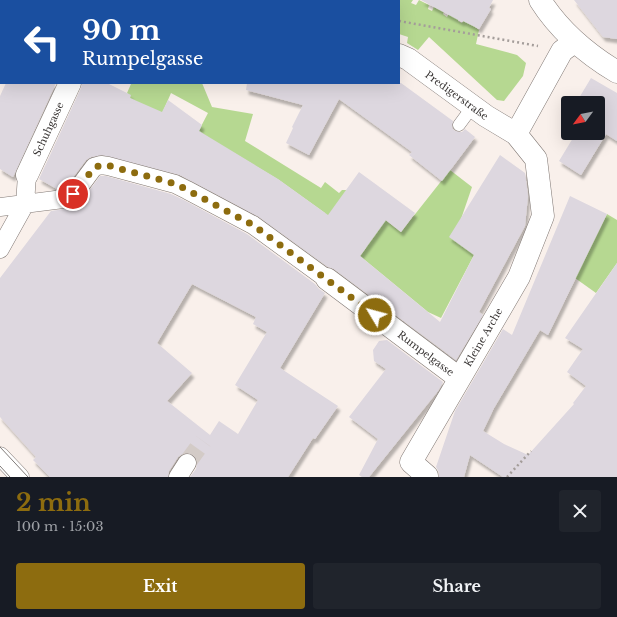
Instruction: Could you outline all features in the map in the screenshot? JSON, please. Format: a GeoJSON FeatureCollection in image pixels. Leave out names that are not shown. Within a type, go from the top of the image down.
{"type":"FeatureCollection","features":[{"type":"Feature","properties":{"kind":"street"},"geometry":{"type":"LineString","coordinates":[[540,0],[568,47],[617,72]]}},
{"type":"Feature","properties":{"kind":"street"},"geometry":{"type":"LineString","coordinates":[[516,134],[568,47]]}},
{"type":"Feature","properties":{"kind":"street","name":"Predigerstraße"},"geometry":{"type":"LineString","coordinates":[[400,55],[408,59],[486,116],[516,134],[536,159],[539,184]]}},
{"type":"Feature","properties":{"kind":"street","name":"Schuhgasse"},"geometry":{"type":"LineString","coordinates":[[27,175],[70,84]]}},
{"type":"Feature","properties":{"kind":"street","name":"Rumpelgasse"},"geometry":{"type":"LineString","coordinates":[[25,204],[74,196],[94,168],[101,165],[110,166],[176,184],[253,225],[459,378]]}},
{"type":"Feature","properties":{"kind":"street"},"geometry":{"type":"LineString","coordinates":[[0,249],[25,204],[27,175]]}},
{"type":"Feature","properties":{"kind":"street","name":"Kleine Arche"},"geometry":{"type":"LineString","coordinates":[[428,476],[411,462],[519,277],[543,216],[539,184]]}},
{"type":"Feature","properties":{"kind":"street"},"geometry":{"type":"LineString","coordinates":[[0,207],[25,204]]}},
{"type":"Feature","properties":{"kind":"street"},"geometry":{"type":"LineString","coordinates":[[0,456],[20,477]]}},
{"type":"Feature","properties":{"kind":"lane"},"geometry":{"type":"LineString","coordinates":[[459,125],[473,106]]}},
{"type":"Feature","properties":{"kind":"path"},"geometry":{"type":"LineString","coordinates":[[400,21],[568,47]]}},
{"type":"Feature","properties":{"kind":"path"},"geometry":{"type":"LineString","coordinates":[[507,477],[531,451]]}},
{"type":"Feature","properties":{"kind":"green space"},"geometry":{"type":"Polygon","coordinates":[[[400,0],[413,0],[411,3],[416,5],[419,0],[429,5],[428,9],[432,11],[434,7],[444,12],[443,14],[447,17],[449,14],[459,18],[458,21],[462,23],[464,20],[475,25],[475,27],[479,30],[476,44],[517,55],[526,63],[523,76],[504,101],[497,100],[429,37],[418,50],[407,43],[408,37],[400,34],[400,0]]]}},
{"type":"Feature","properties":{"kind":"green space"},"geometry":{"type":"Polygon","coordinates":[[[131,84],[202,84],[212,107],[253,114],[245,141],[321,188],[325,182],[339,193],[342,190],[346,190],[401,232],[450,170],[472,187],[461,219],[474,255],[441,318],[428,312],[360,256],[366,248],[317,224],[325,213],[279,180],[234,153],[183,161],[208,113],[171,93],[161,116],[130,98],[127,93],[131,84]]]}},
{"type":"Feature","properties":{"kind":"green space"},"geometry":{"type":"Polygon","coordinates":[[[607,214],[617,220],[617,263],[596,293],[575,278],[607,214]]]}},
{"type":"Feature","properties":{"kind":"building"},"geometry":{"type":"Polygon","coordinates":[[[421,0],[493,0],[489,8],[491,9],[479,29],[463,21],[462,22],[421,0]]]}},
{"type":"Feature","properties":{"kind":"building"},"geometry":{"type":"Polygon","coordinates":[[[574,0],[617,0],[617,39],[603,37],[574,0]]]}},
{"type":"Feature","properties":{"kind":"building"},"geometry":{"type":"Polygon","coordinates":[[[591,78],[617,93],[617,141],[606,134],[605,136],[605,96],[580,96],[591,78]]]}},
{"type":"Feature","properties":{"kind":"building"},"geometry":{"type":"Polygon","coordinates":[[[401,83],[453,121],[452,128],[455,131],[462,132],[465,129],[475,137],[442,181],[409,155],[412,152],[339,99],[309,155],[286,143],[303,105],[246,90],[247,84],[401,83]]]}},
{"type":"Feature","properties":{"kind":"building"},"geometry":{"type":"Polygon","coordinates":[[[6,84],[56,84],[13,177],[0,169],[0,96],[6,84]]]}},
{"type":"Feature","properties":{"kind":"building"},"geometry":{"type":"Polygon","coordinates":[[[82,84],[109,84],[131,95],[130,98],[162,112],[168,100],[202,125],[199,131],[278,179],[328,215],[359,172],[415,213],[401,232],[386,220],[360,256],[440,322],[474,255],[449,237],[500,155],[525,173],[528,196],[525,226],[479,312],[483,315],[456,360],[334,269],[328,267],[259,217],[180,175],[102,155],[91,157],[86,160],[65,188],[57,189],[39,179],[82,84]]]}},
{"type":"Feature","properties":{"kind":"building"},"geometry":{"type":"Polygon","coordinates":[[[572,140],[602,140],[581,175],[559,161],[572,140]]]}},
{"type":"Feature","properties":{"kind":"building"},"geometry":{"type":"Polygon","coordinates":[[[100,176],[106,176],[171,194],[247,234],[325,293],[280,368],[338,406],[315,439],[313,438],[288,477],[190,477],[196,469],[197,463],[193,454],[187,453],[178,457],[169,471],[168,477],[50,477],[33,460],[36,457],[0,417],[0,278],[51,211],[77,207],[100,176]],[[192,284],[157,343],[192,373],[167,401],[210,435],[219,421],[238,434],[258,400],[235,385],[267,332],[253,324],[256,317],[192,284]]]}},
{"type":"Feature","properties":{"kind":"building"},"geometry":{"type":"Polygon","coordinates":[[[570,196],[607,214],[548,335],[540,330],[494,408],[483,431],[504,444],[528,455],[574,404],[573,403],[586,386],[567,372],[583,349],[565,338],[617,263],[617,477],[503,477],[470,455],[464,477],[439,477],[439,472],[436,467],[455,411],[503,329],[512,335],[570,196]]]}},
{"type":"Feature","properties":{"kind":"building"},"geometry":{"type":"Polygon","coordinates":[[[387,340],[443,382],[438,391],[369,477],[362,477],[359,475],[378,439],[349,417],[386,369],[374,361],[373,350],[379,341],[387,340]]]}},
{"type":"Feature","properties":{"kind":"tunnel"},"geometry":{"type":"LineString","coordinates":[[187,463],[203,441]]}},
{"type":"Feature","properties":{"kind":"tram line"},"geometry":{"type":"LineString","coordinates":[[0,447],[28,477]]}},
{"type":"Feature","properties":{"kind":"tram line"},"geometry":{"type":"LineString","coordinates":[[0,466],[10,477]]}},
{"type":"Feature","properties":{"kind":"route"},"geometry":{"type":"LineString","coordinates":[[73,194],[94,168],[101,165],[110,166],[176,184],[253,225],[375,315]]}}]}
